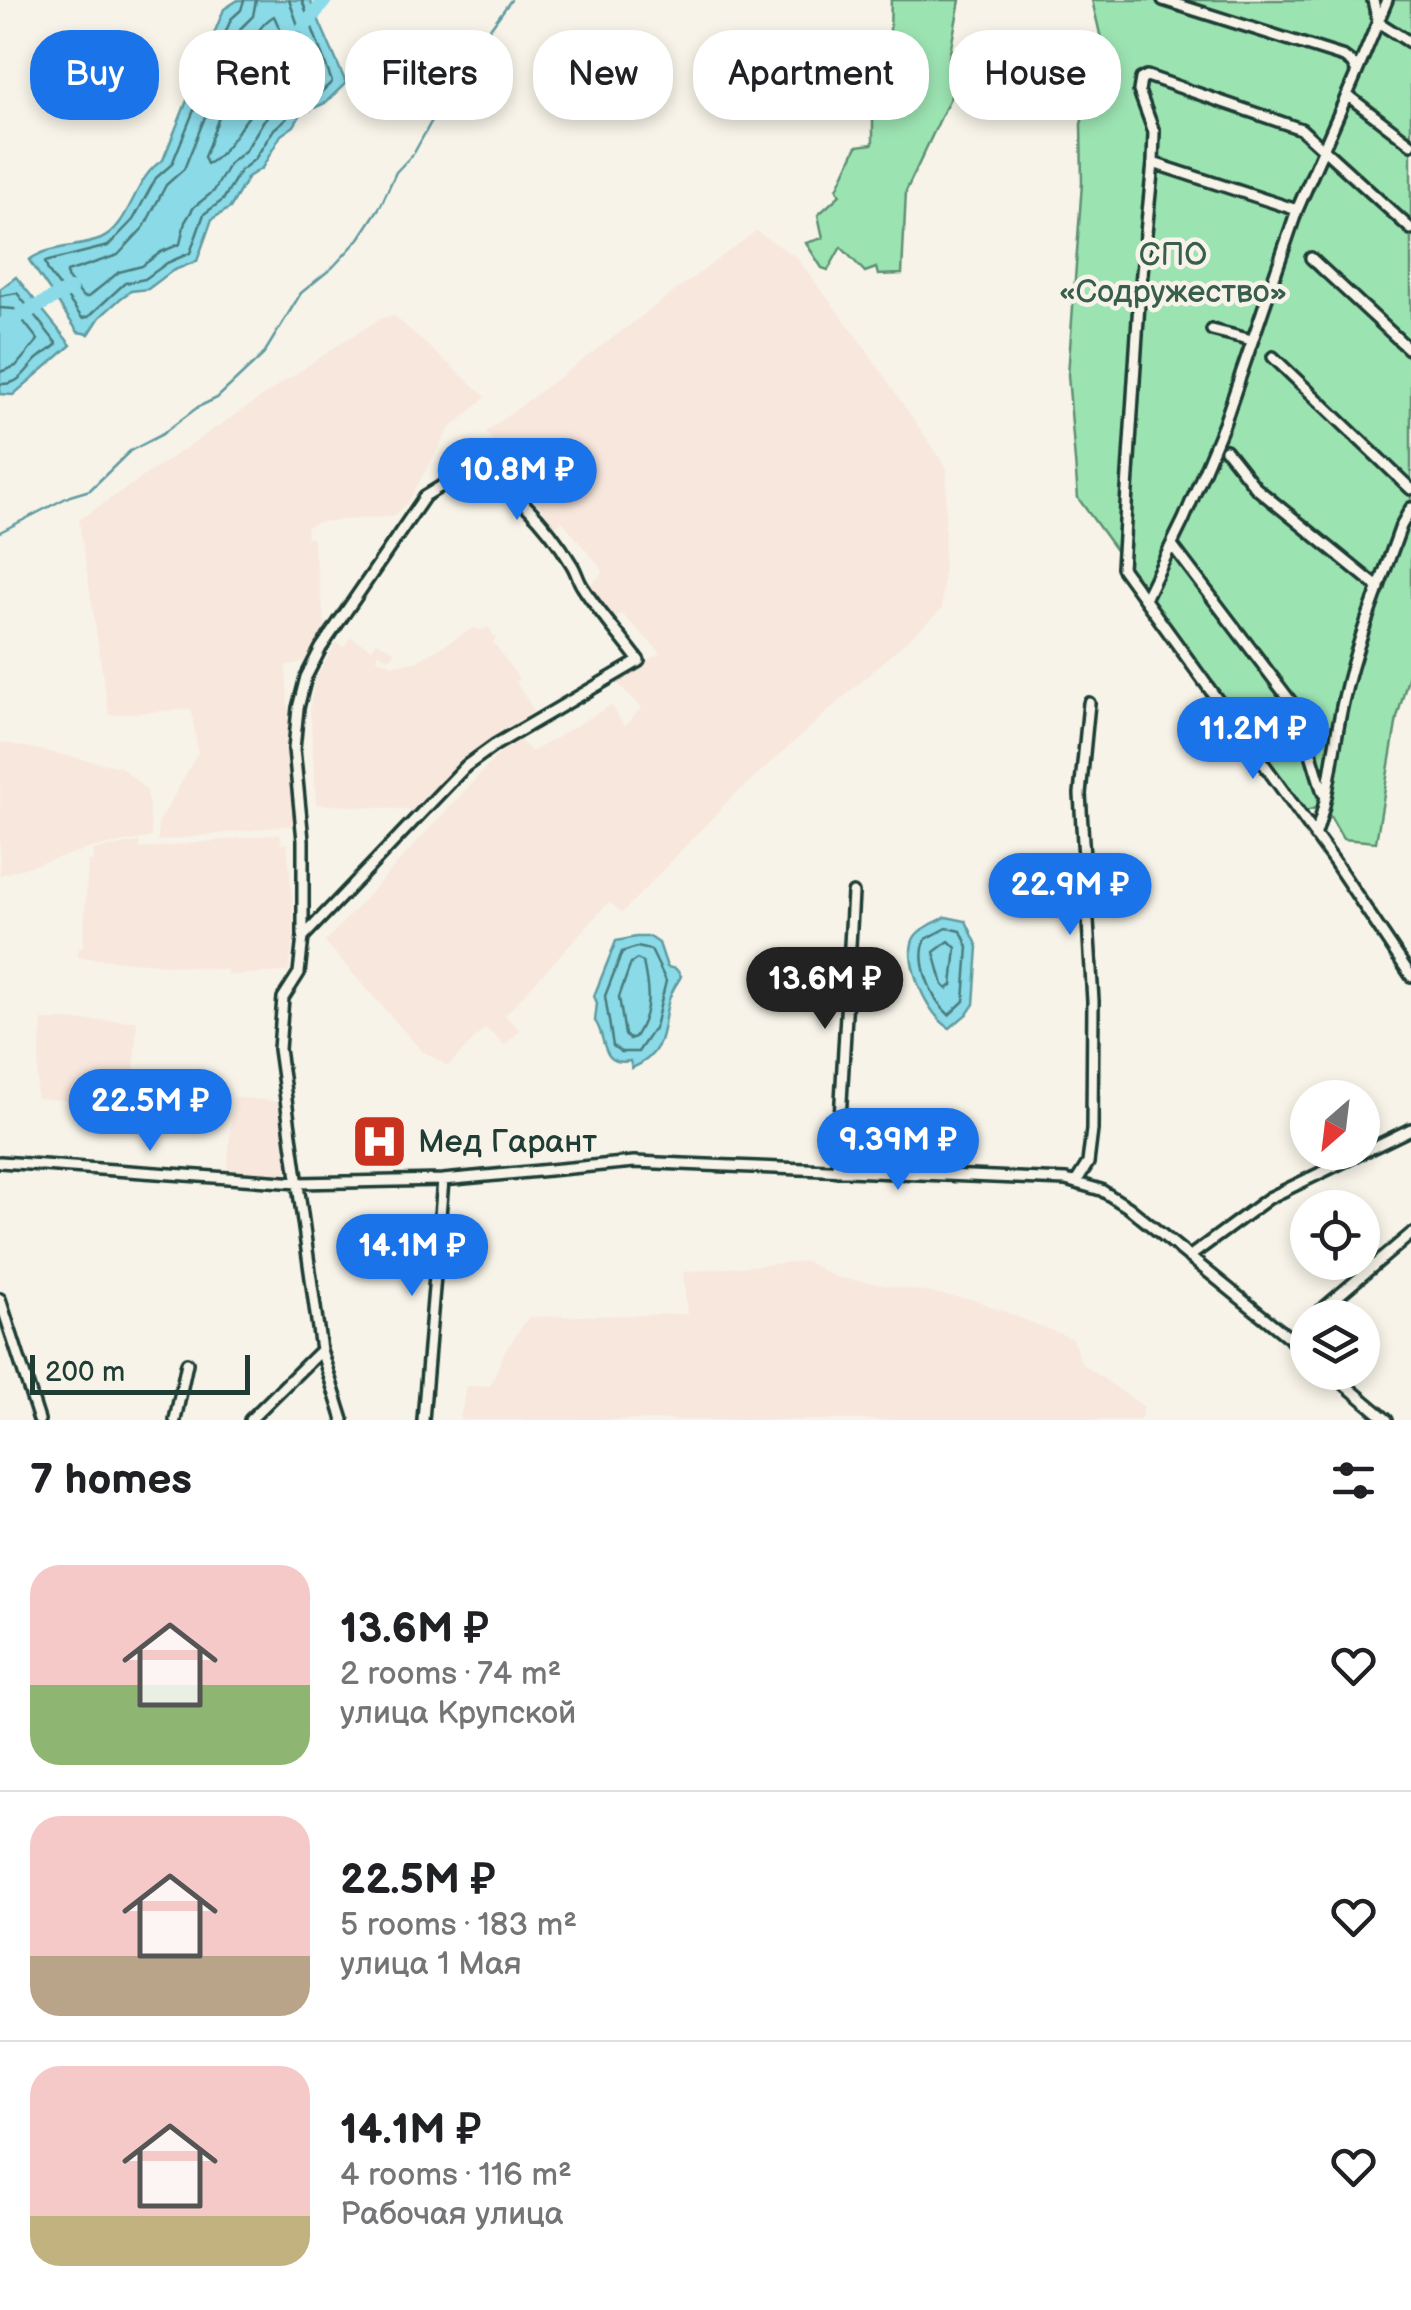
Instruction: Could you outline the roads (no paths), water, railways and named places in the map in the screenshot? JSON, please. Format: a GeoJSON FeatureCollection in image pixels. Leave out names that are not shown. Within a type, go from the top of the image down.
{"type":"FeatureCollection","features":[{"type":"Feature","properties":{"kind":"street"},"geometry":{"type":"LineString","coordinates":[[1163,0],[1333,52],[1352,63],[1356,72]]}},
{"type":"Feature","properties":{"kind":"street"},"geometry":{"type":"LineString","coordinates":[[1373,0],[1378,22],[1411,43]]}},
{"type":"Feature","properties":{"kind":"street"},"geometry":{"type":"LineString","coordinates":[[1146,598],[1224,424],[1297,210],[1387,0]]}},
{"type":"Feature","properties":{"kind":"street"},"geometry":{"type":"LineString","coordinates":[[1411,229],[1301,129],[1147,76],[1138,84],[1154,132],[1153,163],[1139,303],[1122,568],[1411,976]]}},
{"type":"Feature","properties":{"kind":"street"},"geometry":{"type":"LineString","coordinates":[[1346,96],[1411,144]]}},
{"type":"Feature","properties":{"kind":"street"},"geometry":{"type":"LineString","coordinates":[[1153,163],[1297,210]]}},
{"type":"Feature","properties":{"kind":"street"},"geometry":{"type":"LineString","coordinates":[[1311,258],[1411,352]]}},
{"type":"Feature","properties":{"kind":"street"},"geometry":{"type":"LineString","coordinates":[[1212,330],[1252,340]]}},
{"type":"Feature","properties":{"kind":"street"},"geometry":{"type":"LineString","coordinates":[[1273,357],[1411,489]]}},
{"type":"Feature","properties":{"kind":"street"},"geometry":{"type":"LineString","coordinates":[[1226,450],[1256,488],[1379,588]]}},
{"type":"Feature","properties":{"kind":"street"},"geometry":{"type":"LineString","coordinates":[[303,937],[466,766],[640,660],[581,585],[573,566],[531,510],[502,485],[486,477],[462,473],[425,496],[321,648],[306,677],[294,737],[303,840],[303,937],[299,972],[283,998],[281,1074],[321,1350],[343,1420]]}},
{"type":"Feature","properties":{"kind":"street"},"geometry":{"type":"LineString","coordinates":[[1315,836],[1348,682],[1401,526],[1411,508]]}},
{"type":"Feature","properties":{"kind":"street"},"geometry":{"type":"LineString","coordinates":[[1172,545],[1298,710],[1325,800]]}},
{"type":"Feature","properties":{"kind":"street"},"geometry":{"type":"LineString","coordinates":[[1076,1182],[1088,1163],[1092,1130],[1093,1001],[1080,794],[1089,703]]}},
{"type":"Feature","properties":{"kind":"street"},"geometry":{"type":"LineString","coordinates":[[837,1171],[852,893]]}},
{"type":"Feature","properties":{"kind":"street"},"geometry":{"type":"LineString","coordinates":[[1189,1257],[1270,1198],[1411,1128]]}},
{"type":"Feature","properties":{"kind":"street"},"geometry":{"type":"LineString","coordinates":[[0,1162],[298,1183],[443,1180],[634,1162],[1076,1182],[1120,1201],[1290,1338]]}},
{"type":"Feature","properties":{"kind":"street"},"geometry":{"type":"LineString","coordinates":[[422,1420],[443,1180]]}},
{"type":"Feature","properties":{"kind":"street"},"geometry":{"type":"LineString","coordinates":[[1333,1300],[1411,1234]]}},
{"type":"Feature","properties":{"kind":"street"},"geometry":{"type":"LineString","coordinates":[[0,1299],[39,1420]]}},
{"type":"Feature","properties":{"kind":"street"},"geometry":{"type":"LineString","coordinates":[[250,1420],[321,1350]]}},
{"type":"Feature","properties":{"kind":"street"},"geometry":{"type":"LineString","coordinates":[[175,1420],[187,1364]]}},
{"type":"Feature","properties":{"kind":"street"},"geometry":{"type":"LineString","coordinates":[[1351,1390],[1387,1420]]}},
{"type":"Feature","properties":{"kind":"water"},"geometry":{"type":"Polygon","coordinates":[[[238,0],[310,0],[323,30],[216,30],[224,9],[238,0]]]}},
{"type":"Feature","properties":{"kind":"water"},"geometry":{"type":"Polygon","coordinates":[[[325,35],[345,81],[325,103],[325,35]]]}},
{"type":"Feature","properties":{"kind":"water"},"geometry":{"type":"Polygon","coordinates":[[[179,120],[298,120],[281,135],[262,168],[248,177],[230,208],[212,219],[197,261],[172,271],[148,289],[131,291],[100,317],[89,334],[78,332],[29,260],[46,251],[101,239],[111,233],[145,177],[163,160],[179,120]]]}},
{"type":"Feature","properties":{"kind":"water"},"geometry":{"type":"Polygon","coordinates":[[[16,277],[71,345],[13,395],[0,394],[0,289],[16,277]]]}},
{"type":"Feature","properties":{"kind":"water"},"geometry":{"type":"Polygon","coordinates":[[[946,917],[966,921],[978,947],[974,1004],[950,1028],[926,1001],[915,974],[911,948],[916,934],[946,917]]]}},
{"type":"Feature","properties":{"kind":"water"},"geometry":{"type":"Polygon","coordinates":[[[650,937],[659,943],[667,967],[676,969],[681,976],[669,1000],[663,1032],[654,1052],[632,1068],[630,1061],[620,1062],[608,1055],[595,1021],[594,996],[616,941],[650,937]]]}},
{"type":"Feature","properties":{"kind":"waterway"},"geometry":{"type":"LineString","coordinates":[[304,27],[325,0]]}},
{"type":"Feature","properties":{"kind":"waterway"},"geometry":{"type":"LineString","coordinates":[[489,30],[511,0]]}},
{"type":"Feature","properties":{"kind":"waterway"},"geometry":{"type":"LineString","coordinates":[[0,532],[70,496],[90,490],[130,451],[217,398],[263,355],[301,293],[358,240],[381,205],[396,172],[414,153],[432,120]]}},
{"type":"Feature","properties":{"kind":"waterway"},"geometry":{"type":"LineString","coordinates":[[0,326],[70,289]]}},
{"type":"Feature","properties":{"kind":"place","name":"Мед Гарант"},"geometry":{"type":"Point","coordinates":[379,1141]}},
{"type":"Feature","properties":{"kind":"park label","name":"СПО «Содружество»"},"geometry":{"type":"Point","coordinates":[1173,272]}}]}
